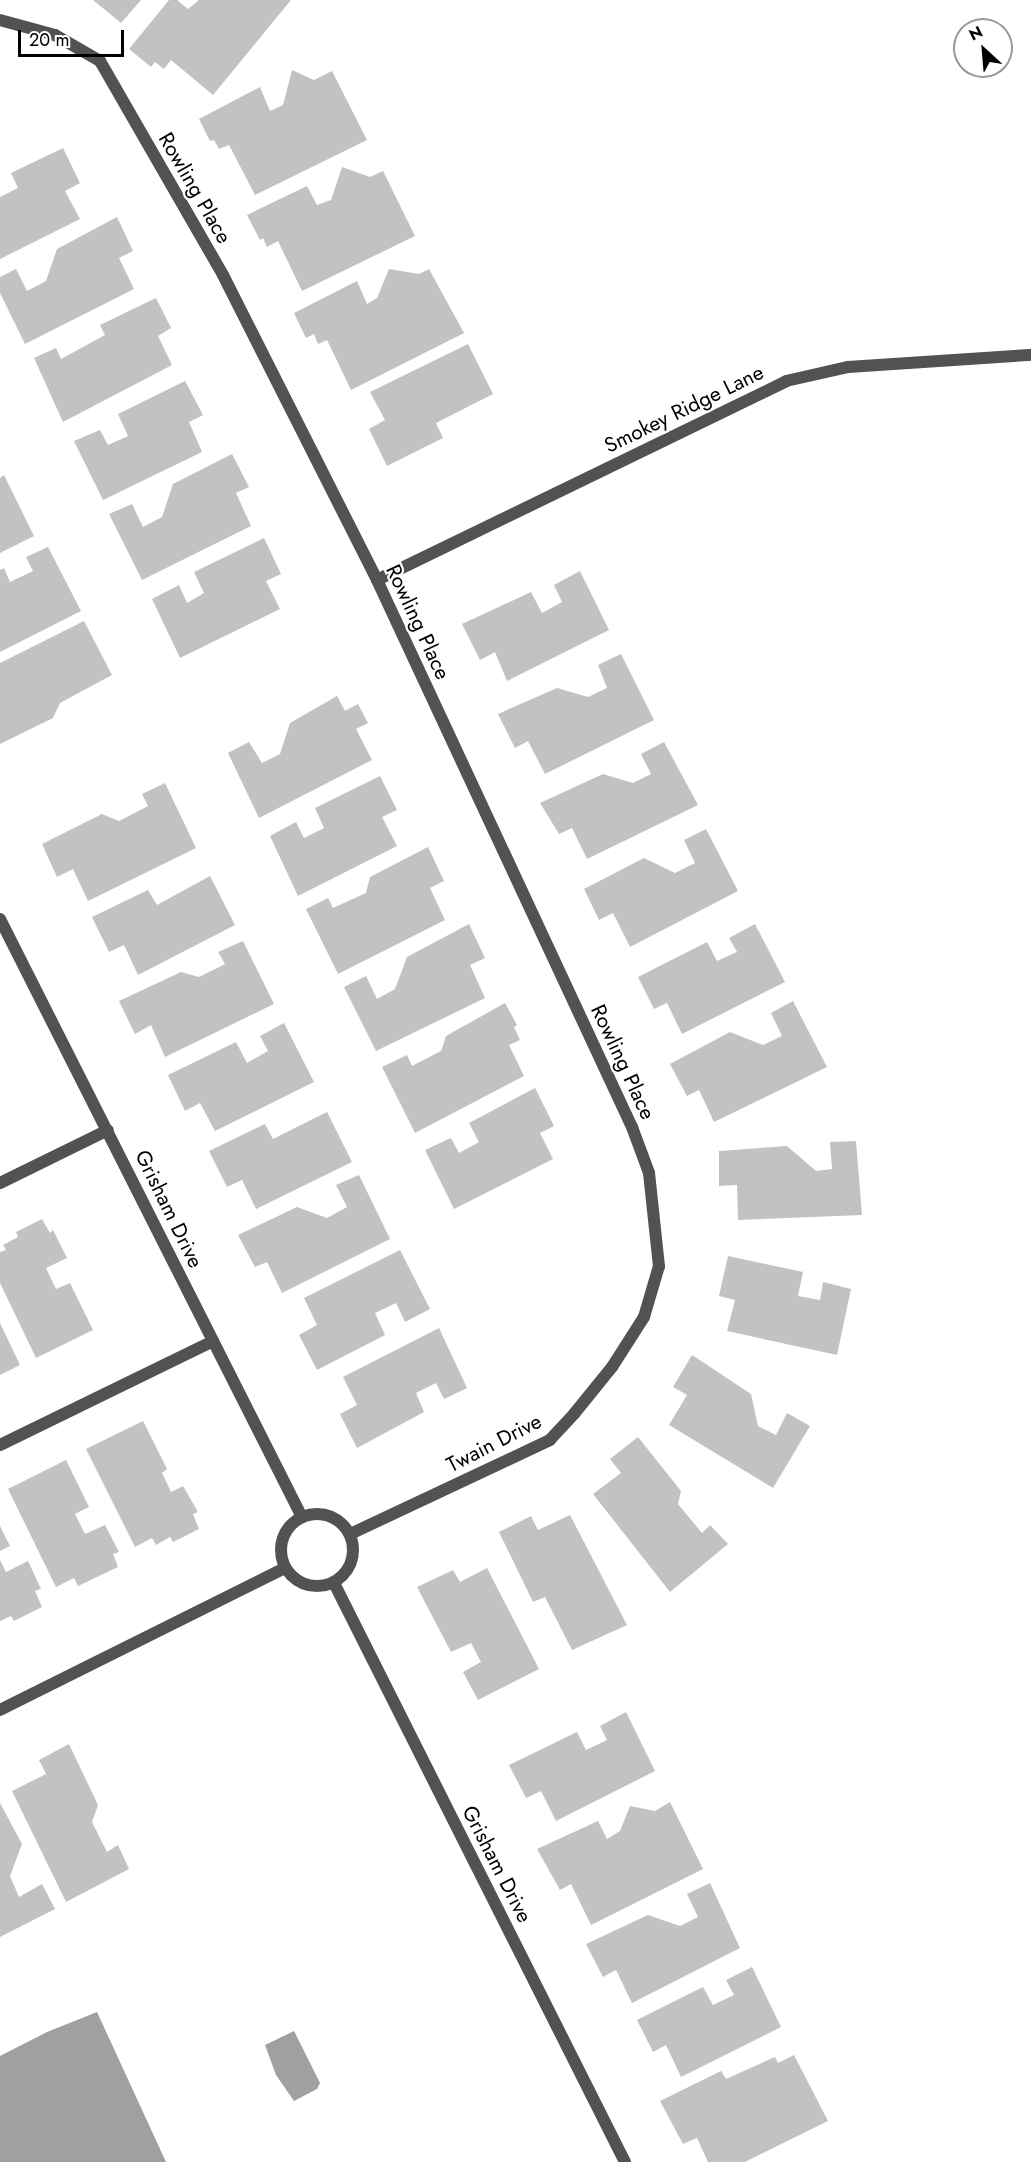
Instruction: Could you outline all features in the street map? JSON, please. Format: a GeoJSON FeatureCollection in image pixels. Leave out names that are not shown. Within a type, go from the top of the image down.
{"type":"FeatureCollection","features":[{"type":"Feature","properties":{"kind":"street","name":"Rowling Place"},"geometry":{"type":"LineString","coordinates":[[4,21],[55,35],[100,61],[223,275],[377,580],[632,1127],[649,1173],[659,1266],[644,1317]]}},
{"type":"Feature","properties":{"kind":"street","name":"Smokey Ridge Lane"},"geometry":{"type":"LineString","coordinates":[[377,580],[786,381],[848,367],[1031,355]]}},
{"type":"Feature","properties":{"kind":"street","name":"Grisham Drive"},"geometry":{"type":"LineString","coordinates":[[1,922],[302,1517]]}},
{"type":"Feature","properties":{"kind":"street"},"geometry":{"type":"LineString","coordinates":[[0,1184],[108,1130]]}},
{"type":"Feature","properties":{"kind":"street","name":"Twain Drive"},"geometry":{"type":"LineString","coordinates":[[350,1534],[550,1440],[612,1367],[644,1317]]}},
{"type":"Feature","properties":{"kind":"street"},"geometry":{"type":"LineString","coordinates":[[0,1445],[213,1341]]}},
{"type":"Feature","properties":{"kind":"street"},"geometry":{"type":"LineString","coordinates":[[326,1515],[337,1519],[350,1534],[354,1550],[352,1562],[347,1572],[334,1583],[315,1587],[303,1584],[293,1578],[285,1568],[281,1545],[292,1524],[302,1517],[326,1515]]}},
{"type":"Feature","properties":{"kind":"street"},"geometry":{"type":"LineString","coordinates":[[0,1710],[285,1568]]}},
{"type":"Feature","properties":{"kind":"street","name":"Grisham Drive"},"geometry":{"type":"LineString","coordinates":[[334,1583],[625,2162]]}},
{"type":"Feature","properties":{"kind":"shaded area"},"geometry":{"type":"Polygon","coordinates":[[[97,2012],[166,2162],[0,2162],[0,2056],[47,2032],[97,2012]]]}},
{"type":"Feature","properties":{"kind":"shaded area"},"geometry":{"type":"Polygon","coordinates":[[[294,2031],[320,2083],[317,2089],[294,2101],[276,2075],[265,2045],[294,2031]]]}},
{"type":"Feature","properties":{"kind":"building"},"geometry":{"type":"Polygon","coordinates":[[[93,0],[141,0],[121,23],[93,0]]]}},
{"type":"Feature","properties":{"kind":"building"},"geometry":{"type":"Polygon","coordinates":[[[169,0],[177,0],[188,9],[199,0],[291,0],[213,95],[171,60],[164,69],[155,62],[151,67],[129,49],[169,0]]]}},
{"type":"Feature","properties":{"kind":"building"},"geometry":{"type":"Polygon","coordinates":[[[292,70],[314,80],[332,71],[367,140],[255,195],[229,145],[219,149],[214,140],[210,141],[199,119],[260,87],[270,111],[283,105],[292,70]]]}},
{"type":"Feature","properties":{"kind":"building"},"geometry":{"type":"Polygon","coordinates":[[[63,148],[80,183],[65,191],[80,219],[0,259],[0,197],[18,188],[11,173],[63,148]]]}},
{"type":"Feature","properties":{"kind":"building"},"geometry":{"type":"Polygon","coordinates":[[[342,167],[370,177],[383,171],[415,236],[302,291],[278,241],[267,247],[263,238],[260,240],[247,215],[307,186],[317,205],[331,200],[342,167]]]}},
{"type":"Feature","properties":{"kind":"building"},"geometry":{"type":"Polygon","coordinates":[[[117,217],[133,251],[119,258],[134,289],[25,344],[0,293],[0,277],[16,269],[27,291],[46,281],[57,249],[117,217]]]}},
{"type":"Feature","properties":{"kind":"building"},"geometry":{"type":"Polygon","coordinates":[[[389,269],[419,274],[429,269],[464,333],[351,390],[327,340],[318,344],[314,334],[306,338],[294,313],[357,281],[367,304],[377,298],[389,269]]]}},
{"type":"Feature","properties":{"kind":"building"},"geometry":{"type":"Polygon","coordinates":[[[156,298],[171,328],[158,336],[172,365],[63,422],[34,358],[56,348],[61,359],[105,335],[100,325],[156,298]]]}},
{"type":"Feature","properties":{"kind":"building"},"geometry":{"type":"Polygon","coordinates":[[[468,344],[493,394],[436,423],[443,438],[387,466],[369,429],[385,420],[370,392],[468,344]]]}},
{"type":"Feature","properties":{"kind":"building"},"geometry":{"type":"Polygon","coordinates":[[[185,381],[203,415],[189,422],[202,452],[103,500],[74,441],[100,430],[108,445],[128,436],[118,414],[185,381]]]}},
{"type":"Feature","properties":{"kind":"building"},"geometry":{"type":"Polygon","coordinates":[[[232,454],[249,487],[236,493],[251,526],[142,580],[109,514],[132,504],[143,527],[162,517],[173,484],[232,454]]]}},
{"type":"Feature","properties":{"kind":"building"},"geometry":{"type":"Polygon","coordinates":[[[4,475],[34,536],[0,553],[0,478],[4,475]]]}},
{"type":"Feature","properties":{"kind":"building"},"geometry":{"type":"Polygon","coordinates":[[[264,538],[281,574],[266,581],[280,609],[180,658],[152,599],[179,585],[187,603],[204,593],[194,572],[264,538]]]}},
{"type":"Feature","properties":{"kind":"building"},"geometry":{"type":"Polygon","coordinates":[[[48,547],[81,611],[0,652],[0,570],[4,568],[10,582],[33,571],[26,557],[48,547]]]}},
{"type":"Feature","properties":{"kind":"building"},"geometry":{"type":"Polygon","coordinates":[[[580,571],[609,630],[507,681],[495,652],[480,660],[462,624],[531,592],[542,613],[562,602],[554,585],[580,571]]]}},
{"type":"Feature","properties":{"kind":"building"},"geometry":{"type":"Polygon","coordinates":[[[84,621],[112,675],[60,703],[53,718],[0,744],[0,663],[84,621]]]}},
{"type":"Feature","properties":{"kind":"building"},"geometry":{"type":"Polygon","coordinates":[[[621,654],[654,720],[545,774],[528,741],[515,748],[498,714],[557,688],[588,697],[607,688],[598,665],[621,654]]]}},
{"type":"Feature","properties":{"kind":"building"},"geometry":{"type":"Polygon","coordinates":[[[337,696],[345,711],[358,704],[368,723],[356,729],[372,760],[259,818],[228,753],[249,742],[262,763],[280,754],[290,723],[337,696]]]}},
{"type":"Feature","properties":{"kind":"building"},"geometry":{"type":"Polygon","coordinates":[[[664,742],[698,805],[587,859],[572,828],[559,834],[540,803],[603,774],[633,783],[651,774],[641,754],[664,742]]]}},
{"type":"Feature","properties":{"kind":"building"},"geometry":{"type":"Polygon","coordinates":[[[380,776],[397,810],[382,817],[397,846],[298,896],[270,836],[296,822],[304,838],[324,828],[315,808],[380,776]]]}},
{"type":"Feature","properties":{"kind":"building"},"geometry":{"type":"Polygon","coordinates":[[[165,783],[196,848],[88,901],[73,869],[57,877],[42,844],[102,814],[119,821],[148,806],[142,794],[165,783]]]}},
{"type":"Feature","properties":{"kind":"building"},"geometry":{"type":"Polygon","coordinates":[[[706,829],[738,891],[630,947],[613,913],[599,920],[584,889],[644,858],[675,873],[695,863],[684,840],[706,829]]]}},
{"type":"Feature","properties":{"kind":"building"},"geometry":{"type":"Polygon","coordinates":[[[428,847],[444,881],[430,888],[445,920],[338,974],[306,909],[328,898],[333,908],[366,893],[370,877],[428,847]]]}},
{"type":"Feature","properties":{"kind":"building"},"geometry":{"type":"Polygon","coordinates":[[[210,876],[235,925],[138,975],[124,945],[109,952],[92,917],[148,890],[157,905],[210,876]]]}},
{"type":"Feature","properties":{"kind":"building"},"geometry":{"type":"Polygon","coordinates":[[[469,924],[485,958],[470,965],[485,998],[376,1051],[344,987],[366,976],[377,999],[395,989],[407,957],[469,924]]]}},
{"type":"Feature","properties":{"kind":"building"},"geometry":{"type":"Polygon","coordinates":[[[755,924],[785,982],[682,1034],[667,1003],[654,1009],[638,977],[707,942],[717,961],[737,952],[729,938],[755,924]]]}},
{"type":"Feature","properties":{"kind":"building"},"geometry":{"type":"Polygon","coordinates":[[[243,941],[274,1004],[165,1057],[151,1025],[135,1034],[119,1001],[181,972],[199,977],[225,964],[218,952],[243,941]]]}},
{"type":"Feature","properties":{"kind":"building"},"geometry":{"type":"Polygon","coordinates":[[[793,1001],[827,1067],[714,1122],[699,1090],[687,1096],[670,1064],[730,1032],[763,1045],[782,1036],[771,1013],[793,1001]]]}},
{"type":"Feature","properties":{"kind":"building"},"geometry":{"type":"Polygon","coordinates":[[[505,1003],[517,1025],[514,1027],[520,1040],[509,1045],[524,1076],[415,1133],[382,1067],[407,1055],[412,1066],[441,1051],[446,1036],[505,1003]]]}},
{"type":"Feature","properties":{"kind":"building"},"geometry":{"type":"Polygon","coordinates":[[[284,1023],[314,1082],[215,1131],[200,1103],[185,1111],[168,1075],[236,1042],[247,1063],[268,1051],[260,1036],[284,1023]]]}},
{"type":"Feature","properties":{"kind":"building"},"geometry":{"type":"Polygon","coordinates":[[[535,1088],[554,1126],[540,1133],[553,1159],[454,1209],[425,1150],[451,1138],[459,1153],[479,1142],[469,1123],[535,1088]]]}},
{"type":"Feature","properties":{"kind":"building"},"geometry":{"type":"Polygon","coordinates":[[[327,1112],[352,1162],[256,1209],[242,1180],[227,1187],[209,1151],[265,1124],[273,1139],[327,1112]]]}},
{"type":"Feature","properties":{"kind":"building"},"geometry":{"type":"Polygon","coordinates":[[[856,1141],[862,1215],[738,1220],[737,1185],[719,1186],[719,1151],[787,1146],[816,1171],[832,1169],[830,1142],[856,1141]]]}},
{"type":"Feature","properties":{"kind":"building"},"geometry":{"type":"Polygon","coordinates":[[[359,1175],[390,1239],[282,1293],[267,1262],[255,1267],[238,1235],[297,1207],[327,1218],[347,1207],[336,1185],[359,1175]]]}},
{"type":"Feature","properties":{"kind":"building"},"geometry":{"type":"Polygon","coordinates":[[[42,1219],[50,1233],[53,1230],[67,1258],[46,1268],[56,1289],[70,1283],[93,1330],[36,1358],[0,1283],[0,1252],[6,1250],[3,1245],[18,1237],[16,1232],[42,1219]]]}},
{"type":"Feature","properties":{"kind":"building"},"geometry":{"type":"Polygon","coordinates":[[[400,1250],[430,1309],[405,1322],[396,1303],[375,1313],[385,1335],[317,1370],[299,1335],[317,1325],[304,1298],[400,1250]]]}},
{"type":"Feature","properties":{"kind":"building"},"geometry":{"type":"Polygon","coordinates":[[[728,1256],[803,1272],[798,1296],[820,1300],[823,1282],[851,1289],[837,1355],[727,1331],[735,1300],[719,1296],[728,1256]]]}},
{"type":"Feature","properties":{"kind":"building"},"geometry":{"type":"Polygon","coordinates":[[[0,1323],[20,1365],[0,1375],[0,1323]]]}},
{"type":"Feature","properties":{"kind":"building"},"geometry":{"type":"Polygon","coordinates":[[[439,1328],[467,1388],[444,1399],[436,1383],[416,1393],[424,1412],[357,1448],[340,1414],[357,1405],[343,1377],[439,1328]]]}},
{"type":"Feature","properties":{"kind":"building"},"geometry":{"type":"Polygon","coordinates":[[[692,1355],[751,1394],[758,1426],[776,1435],[787,1413],[810,1426],[773,1488],[669,1425],[687,1395],[673,1387],[692,1355]]]}},
{"type":"Feature","properties":{"kind":"building"},"geometry":{"type":"Polygon","coordinates":[[[143,1421],[167,1469],[162,1473],[171,1492],[183,1486],[198,1512],[193,1514],[199,1529],[173,1542],[170,1537],[156,1545],[152,1538],[135,1547],[86,1449],[143,1421]]]}},
{"type":"Feature","properties":{"kind":"building"},"geometry":{"type":"Polygon","coordinates":[[[638,1437],[681,1491],[678,1504],[702,1533],[710,1525],[728,1544],[670,1592],[593,1494],[621,1473],[610,1459],[638,1437]]]}},
{"type":"Feature","properties":{"kind":"building"},"geometry":{"type":"Polygon","coordinates":[[[66,1460],[89,1507],[75,1514],[85,1534],[105,1525],[119,1552],[113,1554],[118,1567],[78,1586],[74,1578],[56,1587],[8,1489],[66,1460]]]}},
{"type":"Feature","properties":{"kind":"building"},"geometry":{"type":"Polygon","coordinates":[[[570,1515],[627,1625],[572,1650],[545,1597],[533,1602],[499,1532],[531,1516],[538,1530],[570,1515]]]}},
{"type":"Feature","properties":{"kind":"building"},"geometry":{"type":"Polygon","coordinates":[[[0,1526],[10,1546],[0,1551],[0,1526]]]}},
{"type":"Feature","properties":{"kind":"building"},"geometry":{"type":"Polygon","coordinates":[[[0,1560],[6,1572],[28,1561],[41,1589],[35,1591],[42,1607],[14,1621],[11,1616],[0,1621],[0,1560]]]}},
{"type":"Feature","properties":{"kind":"building"},"geometry":{"type":"Polygon","coordinates":[[[487,1568],[539,1669],[478,1700],[463,1672],[481,1662],[471,1643],[451,1652],[417,1587],[453,1570],[460,1582],[487,1568]]]}},
{"type":"Feature","properties":{"kind":"building"},"geometry":{"type":"Polygon","coordinates":[[[626,1712],[655,1771],[556,1821],[541,1791],[526,1798],[509,1765],[577,1732],[586,1750],[607,1740],[600,1726],[626,1712]]]}},
{"type":"Feature","properties":{"kind":"building"},"geometry":{"type":"Polygon","coordinates":[[[69,1744],[98,1805],[92,1822],[107,1852],[118,1845],[129,1869],[66,1902],[12,1791],[46,1774],[39,1760],[69,1744]]]}},
{"type":"Feature","properties":{"kind":"building"},"geometry":{"type":"Polygon","coordinates":[[[670,1802],[703,1869],[591,1925],[571,1884],[560,1890],[537,1849],[598,1821],[607,1839],[620,1831],[630,1806],[655,1811],[670,1802]]]}},
{"type":"Feature","properties":{"kind":"building"},"geometry":{"type":"Polygon","coordinates":[[[0,1803],[22,1844],[10,1876],[19,1897],[42,1884],[55,1909],[0,1937],[0,1803]]]}},
{"type":"Feature","properties":{"kind":"building"},"geometry":{"type":"Polygon","coordinates":[[[710,1883],[740,1948],[632,2003],[616,1970],[603,1977],[586,1944],[648,1915],[680,1926],[698,1917],[687,1894],[710,1883]]]}},
{"type":"Feature","properties":{"kind":"building"},"geometry":{"type":"Polygon","coordinates":[[[752,1967],[781,2027],[681,2077],[666,2045],[653,2052],[637,2020],[703,1987],[713,2005],[734,1995],[726,1980],[752,1967]]]}},
{"type":"Feature","properties":{"kind":"building"},"geometry":{"type":"Polygon","coordinates":[[[794,2055],[828,2121],[745,2162],[708,2162],[697,2138],[683,2144],[660,2101],[721,2071],[726,2079],[775,2057],[778,2063],[794,2055]]]}}]}
